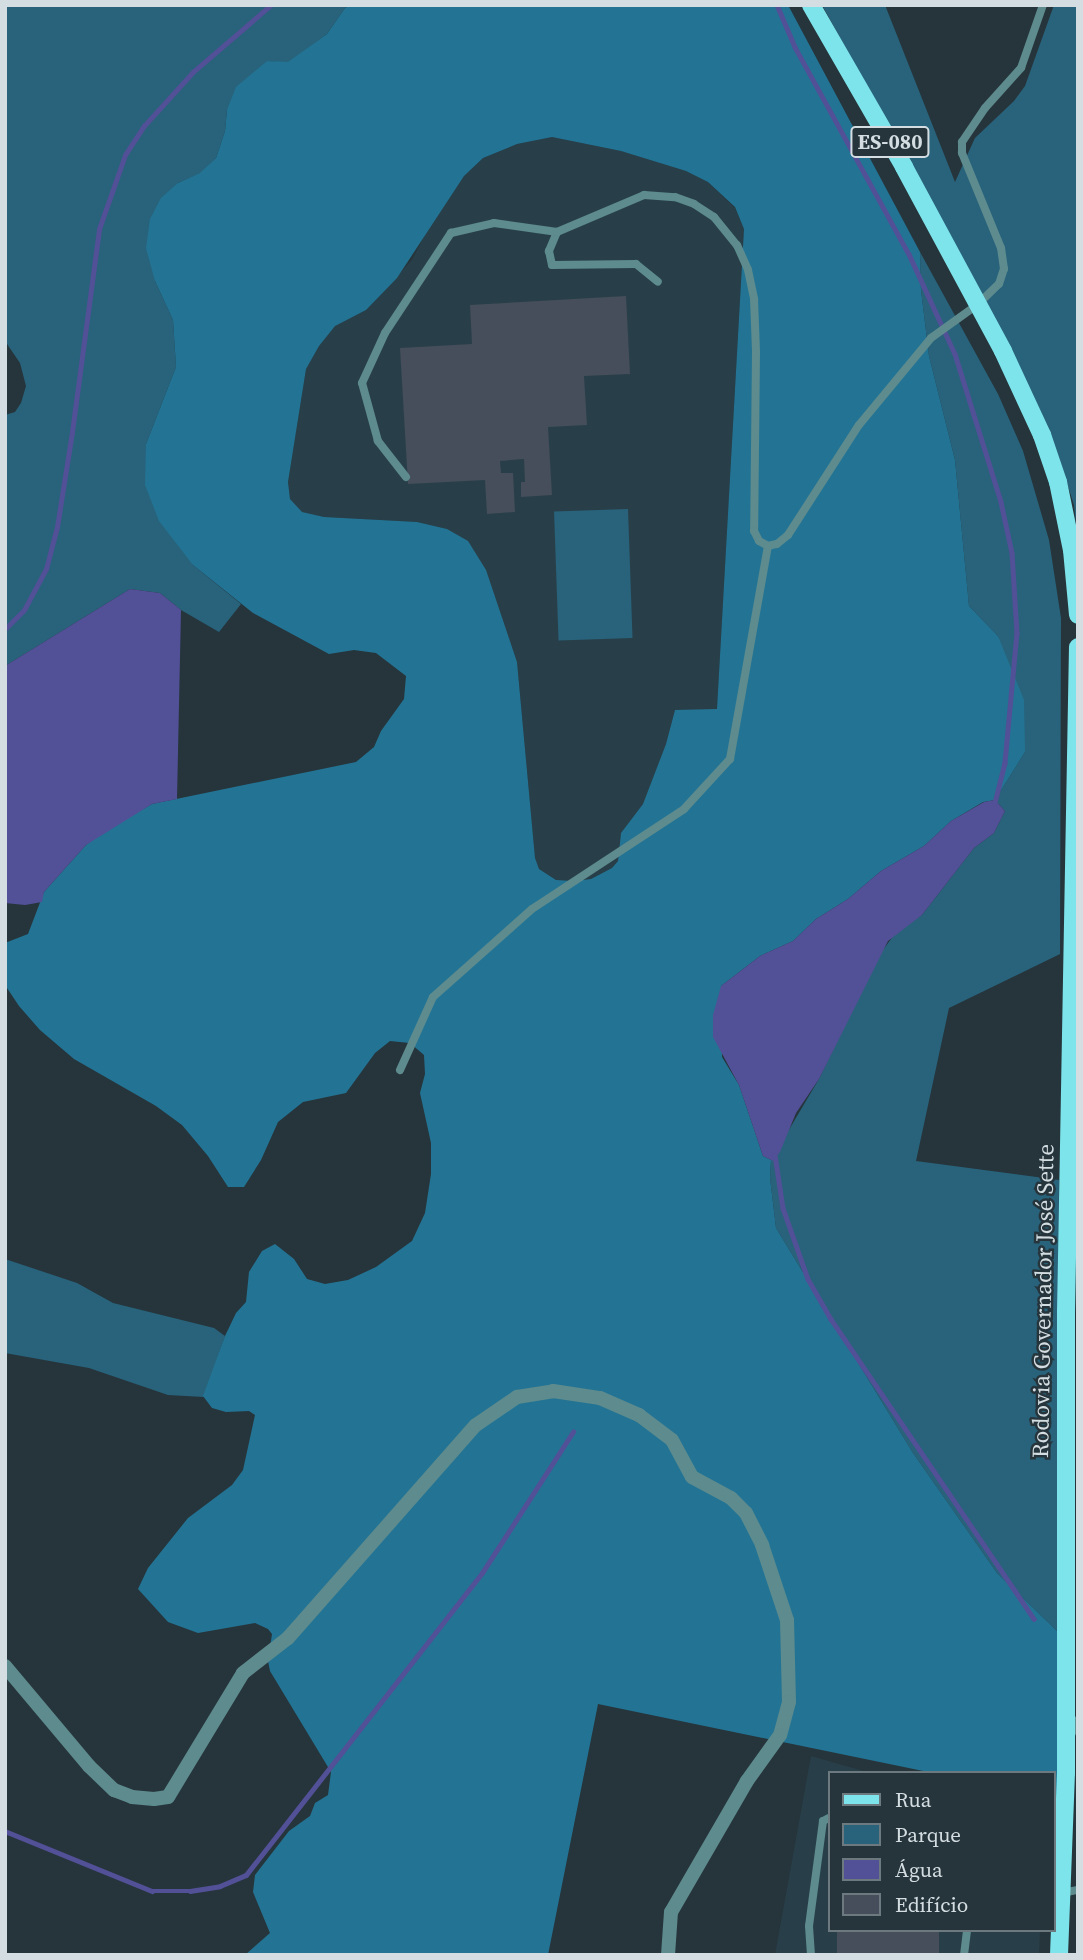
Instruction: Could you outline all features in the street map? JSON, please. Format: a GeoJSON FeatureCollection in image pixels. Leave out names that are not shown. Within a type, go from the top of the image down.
{"type":"FeatureCollection","features":[{"type":"Feature","properties":{"kind":"main road","name":"ES-080"},"geometry":{"type":"LineString","coordinates":[[811,5],[904,167],[1003,351],[1042,435],[1058,482],[1072,550],[1078,615]]}},
{"type":"Feature","properties":{"kind":"main road","name":"Rodovia Governador José Sette"},"geometry":{"type":"LineString","coordinates":[[1059,1955],[1070,1891],[1066,1748],[1066,1313],[1078,647]]}},
{"type":"Feature","properties":{"kind":"street"},"geometry":{"type":"LineString","coordinates":[[5,1666],[89,1766],[114,1790],[132,1797],[168,1797],[243,1672],[288,1638],[476,1425],[517,1397],[553,1391],[600,1398],[639,1415],[672,1440],[692,1477],[731,1498],[746,1513],[762,1545],[787,1620],[789,1702],[780,1735],[747,1781],[671,1912],[668,1955]]}},
{"type":"Feature","properties":{"kind":"lane"},"geometry":{"type":"LineString","coordinates":[[406,477],[378,441],[362,383],[385,333],[451,233],[494,223],[556,232],[644,195],[675,197],[694,204],[715,217],[737,245],[748,270],[754,299],[754,531],[759,541],[768,546],[777,544],[788,535],[859,425],[937,334],[977,305],[999,284],[1004,269],[1001,248],[962,153],[962,142],[985,108],[1021,68],[1043,5]]}},
{"type":"Feature","properties":{"kind":"lane"},"geometry":{"type":"LineString","coordinates":[[556,232],[550,251],[552,265],[636,264],[657,282]]}},
{"type":"Feature","properties":{"kind":"lane"},"geometry":{"type":"LineString","coordinates":[[400,1070],[433,997],[532,909],[684,809],[730,760],[768,546]]}},
{"type":"Feature","properties":{"kind":"lane"},"geometry":{"type":"LineString","coordinates":[[1066,1748],[1078,1720]]}},
{"type":"Feature","properties":{"kind":"lane"},"geometry":{"type":"LineString","coordinates":[[811,1955],[809,1926],[823,1821],[828,1818]]}},
{"type":"Feature","properties":{"kind":"lane"},"geometry":{"type":"LineString","coordinates":[[964,1955],[967,1932]]}},
{"type":"Feature","properties":{"kind":"shaded area"},"geometry":{"type":"Polygon","coordinates":[[[351,5],[788,5],[920,252],[921,290],[929,356],[955,460],[969,606],[998,636],[1024,700],[1025,752],[995,800],[983,802],[951,821],[924,846],[881,871],[848,899],[816,919],[793,941],[760,956],[721,986],[722,1057],[739,1085],[763,1156],[771,1160],[770,1178],[776,1228],[913,1453],[997,1573],[1057,1631],[1057,1844],[1055,1771],[923,1771],[598,1704],[548,1955],[245,1955],[270,1933],[253,1892],[255,1875],[289,1831],[310,1816],[315,1803],[328,1795],[331,1772],[270,1671],[268,1661],[272,1634],[268,1629],[255,1623],[198,1633],[168,1622],[138,1589],[148,1568],[188,1518],[232,1485],[243,1470],[255,1415],[249,1411],[226,1412],[212,1408],[203,1396],[225,1336],[236,1313],[246,1302],[249,1272],[262,1251],[275,1244],[294,1259],[307,1279],[325,1284],[348,1280],[376,1267],[412,1241],[425,1213],[431,1174],[431,1143],[420,1093],[425,1074],[424,1055],[410,1043],[390,1041],[375,1053],[346,1093],[303,1102],[278,1122],[261,1160],[244,1187],[228,1187],[208,1156],[182,1125],[156,1106],[74,1059],[40,1030],[5,985],[5,943],[28,934],[44,892],[86,845],[105,831],[152,804],[356,762],[374,747],[381,731],[404,699],[406,676],[376,653],[354,650],[329,654],[253,613],[193,565],[159,521],[145,485],[146,444],[176,367],[173,320],[155,281],[146,248],[150,219],[161,198],[178,183],[200,173],[216,158],[225,131],[227,110],[236,87],[267,61],[288,62],[327,34],[345,8],[351,5]],[[552,137],[517,144],[483,158],[464,176],[397,278],[366,310],[335,326],[306,369],[288,482],[290,499],[302,512],[324,517],[417,522],[447,529],[468,541],[486,570],[517,662],[535,858],[539,869],[556,880],[591,879],[612,868],[618,861],[621,833],[643,804],[666,744],[675,710],[717,709],[744,229],[735,207],[708,182],[686,171],[621,151],[552,137]]]}},
{"type":"Feature","properties":{"kind":"shaded area"},"geometry":{"type":"Polygon","coordinates":[[[552,137],[621,151],[686,171],[708,182],[735,208],[744,229],[717,710],[675,710],[666,744],[643,804],[621,833],[618,861],[612,868],[591,879],[574,881],[556,880],[539,869],[535,858],[517,662],[497,605],[447,529],[417,522],[324,517],[301,512],[290,499],[288,482],[306,369],[335,325],[366,310],[412,260],[430,225],[464,176],[483,158],[517,144],[552,137]]]}},
{"type":"Feature","properties":{"kind":"shaded area"},"geometry":{"type":"Polygon","coordinates":[[[811,1756],[863,1771],[828,1771],[828,1932],[1040,1932],[1039,1955],[775,1955],[811,1756]]]}},
{"type":"Feature","properties":{"kind":"green space"},"geometry":{"type":"Polygon","coordinates":[[[5,5],[351,5],[345,8],[327,34],[288,63],[267,61],[227,110],[225,131],[216,158],[201,173],[178,183],[155,281],[173,320],[176,367],[146,444],[193,565],[241,604],[219,632],[181,610],[160,593],[130,589],[5,666],[5,415],[15,412],[26,386],[20,363],[5,341],[5,5]]]}},
{"type":"Feature","properties":{"kind":"green space"},"geometry":{"type":"Polygon","coordinates":[[[822,5],[885,5],[955,182],[975,138],[1014,101],[1025,86],[1054,5],[1078,5],[1078,538],[1074,505],[1065,477],[959,254],[822,5]]]}},
{"type":"Feature","properties":{"kind":"green space"},"geometry":{"type":"Polygon","coordinates":[[[920,252],[998,394],[1023,451],[1049,540],[1061,618],[1060,954],[949,1008],[916,1161],[1059,1180],[1057,1631],[997,1573],[913,1453],[776,1228],[770,1178],[771,1160],[819,1079],[878,957],[896,932],[922,915],[974,848],[994,833],[1005,811],[995,800],[1025,752],[998,636],[969,606],[955,460],[929,356],[921,290],[920,252]]]}},
{"type":"Feature","properties":{"kind":"green space"},"geometry":{"type":"Polygon","coordinates":[[[628,509],[633,638],[559,641],[554,512],[628,509]]]}},
{"type":"Feature","properties":{"kind":"green space"},"geometry":{"type":"Polygon","coordinates":[[[5,1259],[77,1283],[113,1303],[214,1328],[225,1336],[204,1397],[168,1395],[89,1368],[5,1353],[5,1259]]]}},
{"type":"Feature","properties":{"kind":"water"},"geometry":{"type":"Polygon","coordinates":[[[130,589],[160,593],[181,610],[177,799],[152,804],[86,845],[44,892],[42,902],[25,905],[5,903],[5,666],[130,589]]]}},
{"type":"Feature","properties":{"kind":"water"},"geometry":{"type":"Polygon","coordinates":[[[995,800],[1005,811],[994,833],[974,848],[922,915],[888,941],[819,1079],[796,1113],[780,1152],[773,1161],[763,1156],[739,1085],[713,1037],[713,1015],[721,986],[760,956],[793,941],[816,919],[848,899],[881,871],[924,846],[951,821],[984,802],[995,800]]]}},
{"type":"Feature","properties":{"kind":"building"},"geometry":{"type":"Polygon","coordinates":[[[626,296],[630,374],[584,376],[587,425],[548,427],[552,495],[521,497],[521,482],[525,482],[524,459],[500,461],[501,473],[513,473],[515,512],[487,514],[485,480],[408,484],[400,348],[472,344],[470,305],[626,296]]]}},
{"type":"Feature","properties":{"kind":"building"},"geometry":{"type":"Polygon","coordinates":[[[837,1932],[939,1932],[939,1955],[837,1955],[837,1932]]]}},
{"type":"Feature","properties":{"kind":"waterway"},"geometry":{"type":"LineString","coordinates":[[5,629],[24,610],[46,569],[57,527],[99,229],[125,155],[144,126],[193,72],[271,5]]}},
{"type":"Feature","properties":{"kind":"waterway"},"geometry":{"type":"LineString","coordinates":[[777,5],[795,47],[909,254],[955,354],[1001,502],[1012,553],[1017,633],[1005,763],[995,803]]}},
{"type":"Feature","properties":{"kind":"waterway"},"geometry":{"type":"LineString","coordinates":[[775,1155],[783,1208],[808,1279],[831,1319],[1034,1619]]}},
{"type":"Feature","properties":{"kind":"waterway"},"geometry":{"type":"LineString","coordinates":[[5,1831],[152,1891],[190,1891],[220,1886],[246,1875],[482,1573],[573,1432]]}}]}
